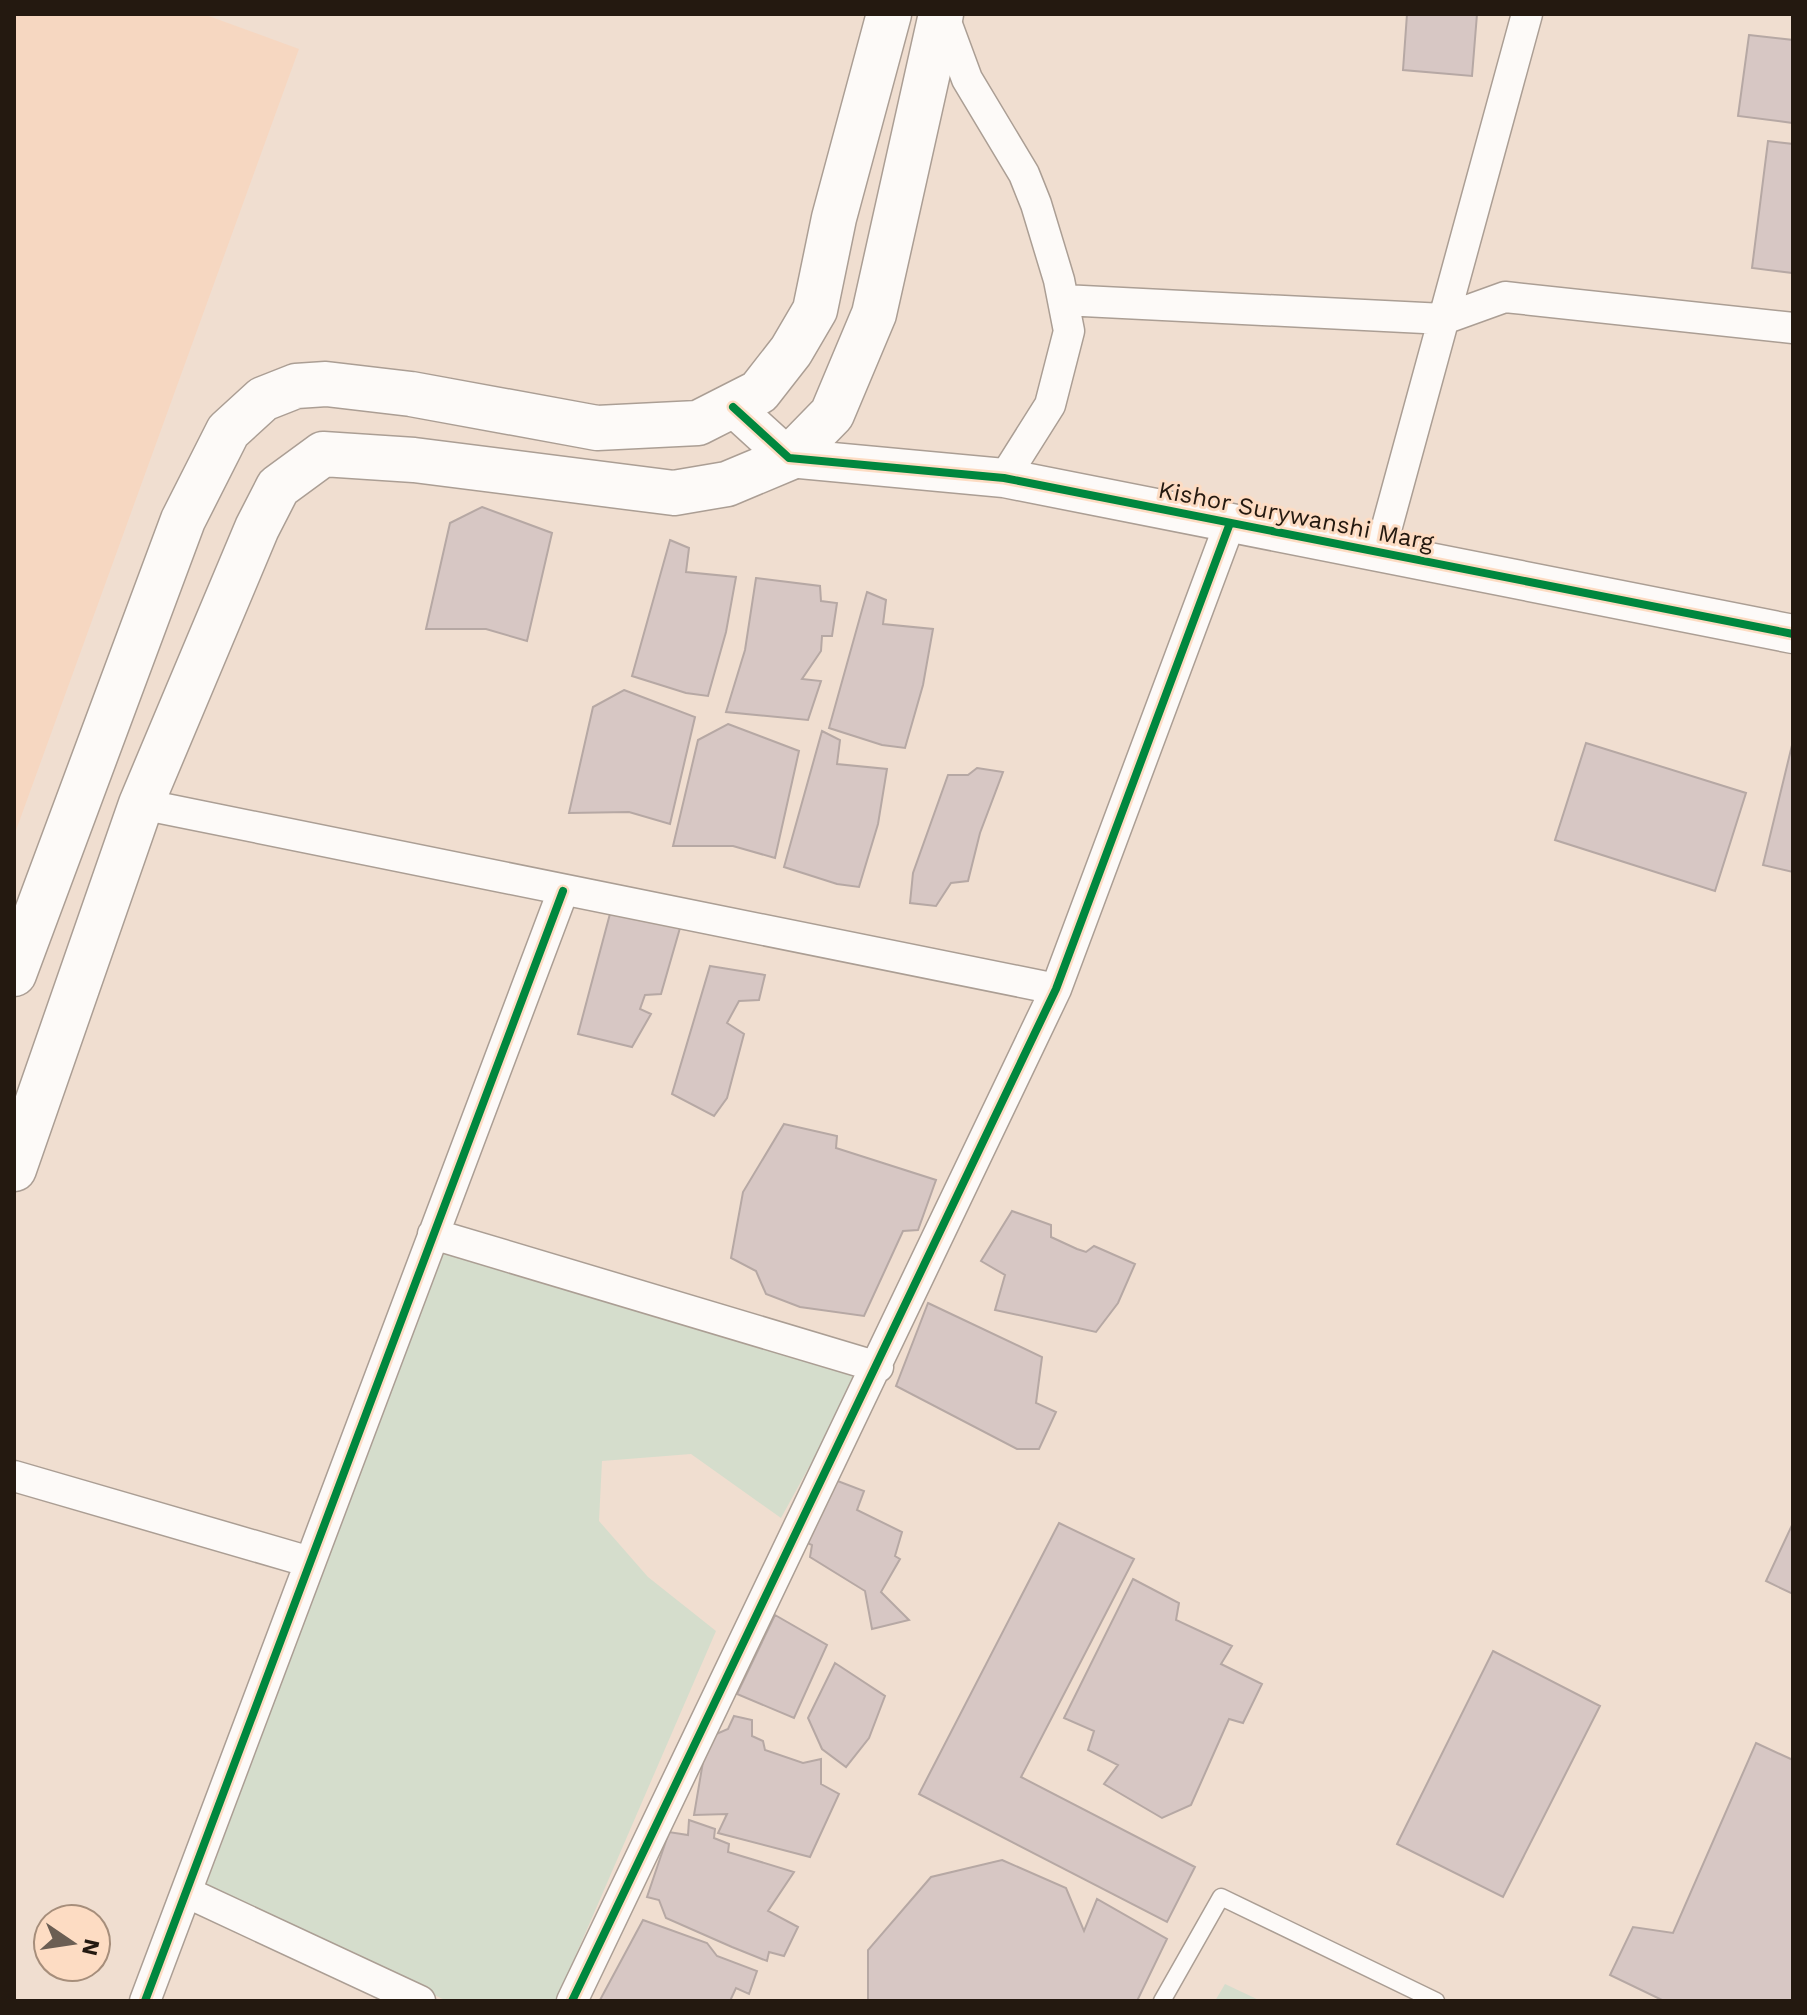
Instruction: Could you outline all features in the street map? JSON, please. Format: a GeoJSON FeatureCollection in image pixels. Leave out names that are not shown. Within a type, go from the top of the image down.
{"type":"FeatureCollection","features":[{"type":"Feature","properties":{"kind":"main road"},"geometry":{"type":"LineString","coordinates":[[14,974],[183,520],[228,431],[263,399],[296,386],[326,384],[411,394],[597,428],[698,423],[759,392],[791,351],[815,310],[834,218],[889,14]]}},
{"type":"Feature","properties":{"kind":"main road"},"geometry":{"type":"LineString","coordinates":[[14,1169],[141,804],[257,528],[278,487],[323,454],[414,460],[674,493],[727,484],[789,458],[832,414],[874,314],[942,14]]}},
{"type":"Feature","properties":{"kind":"street"},"geometry":{"type":"LineString","coordinates":[[942,14],[967,79],[1024,174],[1036,204],[1069,331],[1050,405],[1004,478]]}},
{"type":"Feature","properties":{"kind":"street"},"geometry":{"type":"LineString","coordinates":[[1380,552],[1527,14]]}},
{"type":"Feature","properties":{"kind":"street"},"geometry":{"type":"LineString","coordinates":[[1063,300],[1444,319],[1505,297],[1793,328]]}},
{"type":"Feature","properties":{"kind":"street"},"geometry":{"type":"LineString","coordinates":[[733,407],[789,458]]}},
{"type":"Feature","properties":{"kind":"street","name":"Kishor Surywanshi Marg"},"geometry":{"type":"LineString","coordinates":[[789,458],[1004,478],[1793,634]]}},
{"type":"Feature","properties":{"kind":"street"},"geometry":{"type":"LineString","coordinates":[[572,2001],[878,1367],[1056,989],[1230,523]]}},
{"type":"Feature","properties":{"kind":"street"},"geometry":{"type":"LineString","coordinates":[[141,804],[1056,989]]}},
{"type":"Feature","properties":{"kind":"street"},"geometry":{"type":"LineString","coordinates":[[145,2001],[563,891]]}},
{"type":"Feature","properties":{"kind":"street"},"geometry":{"type":"LineString","coordinates":[[433,1234],[878,1367]]}},
{"type":"Feature","properties":{"kind":"street"},"geometry":{"type":"LineString","coordinates":[[14,1476],[310,1562]]}},
{"type":"Feature","properties":{"kind":"street"},"geometry":{"type":"LineString","coordinates":[[186,1892],[420,2001]]}},
{"type":"Feature","properties":{"kind":"lane"},"geometry":{"type":"LineString","coordinates":[[1162,2001],[1221,1897],[1436,2001]]}},
{"type":"Feature","properties":{"kind":"shaded area"},"geometry":{"type":"Polygon","coordinates":[[[14,14],[203,14],[299,49],[14,836],[14,14]]]}},
{"type":"Feature","properties":{"kind":"green space"},"geometry":{"type":"Polygon","coordinates":[[[446,1239],[860,1374],[781,1518],[691,1454],[602,1461],[599,1521],[648,1577],[716,1631],[556,2001],[447,2001],[205,1888],[446,1239]]]}},
{"type":"Feature","properties":{"kind":"green space"},"geometry":{"type":"Polygon","coordinates":[[[1225,1984],[1261,2001],[1215,2001],[1225,1984]]]}},
{"type":"Feature","properties":{"kind":"building"},"geometry":{"type":"Polygon","coordinates":[[[1407,14],[1477,14],[1472,76],[1403,70],[1407,14]]]}},
{"type":"Feature","properties":{"kind":"building"},"geometry":{"type":"Polygon","coordinates":[[[1749,35],[1793,40],[1793,123],[1738,116],[1749,35]]]}},
{"type":"Feature","properties":{"kind":"building"},"geometry":{"type":"Polygon","coordinates":[[[1768,141],[1793,144],[1793,273],[1752,268],[1768,141]]]}},
{"type":"Feature","properties":{"kind":"building"},"geometry":{"type":"Polygon","coordinates":[[[482,507],[552,533],[527,641],[486,629],[426,629],[450,523],[482,507]]]}},
{"type":"Feature","properties":{"kind":"building"},"geometry":{"type":"Polygon","coordinates":[[[670,540],[689,548],[686,572],[736,577],[726,632],[708,696],[686,693],[632,676],[670,540]]]}},
{"type":"Feature","properties":{"kind":"building"},"geometry":{"type":"Polygon","coordinates":[[[756,578],[820,586],[821,601],[837,603],[832,636],[822,636],[821,651],[802,679],[821,681],[808,720],[726,712],[745,650],[756,578]]]}},
{"type":"Feature","properties":{"kind":"building"},"geometry":{"type":"Polygon","coordinates":[[[867,592],[886,600],[883,624],[933,629],[923,685],[905,748],[882,745],[829,728],[867,592]]]}},
{"type":"Feature","properties":{"kind":"building"},"geometry":{"type":"Polygon","coordinates":[[[624,690],[695,717],[670,824],[629,812],[569,813],[593,707],[624,690]]]}},
{"type":"Feature","properties":{"kind":"building"},"geometry":{"type":"Polygon","coordinates":[[[728,724],[799,751],[775,858],[733,846],[673,846],[698,740],[728,724]]]}},
{"type":"Feature","properties":{"kind":"building"},"geometry":{"type":"Polygon","coordinates":[[[822,731],[840,740],[837,764],[887,769],[878,824],[859,887],[837,884],[784,867],[822,731]]]}},
{"type":"Feature","properties":{"kind":"building"},"geometry":{"type":"Polygon","coordinates":[[[1793,741],[1793,872],[1763,865],[1793,741]]]}},
{"type":"Feature","properties":{"kind":"building"},"geometry":{"type":"Polygon","coordinates":[[[1586,743],[1746,793],[1715,891],[1555,840],[1586,743]]]}},
{"type":"Feature","properties":{"kind":"building"},"geometry":{"type":"Polygon","coordinates":[[[977,768],[1003,772],[980,833],[968,881],[951,883],[936,906],[910,903],[913,873],[948,775],[968,775],[977,768]]]}},
{"type":"Feature","properties":{"kind":"building"},"geometry":{"type":"Polygon","coordinates":[[[611,910],[680,928],[661,994],[645,995],[640,1009],[651,1014],[632,1047],[578,1034],[611,910]]]}},
{"type":"Feature","properties":{"kind":"building"},"geometry":{"type":"Polygon","coordinates":[[[710,966],[765,975],[759,1000],[739,1001],[727,1023],[744,1034],[727,1098],[714,1116],[672,1094],[710,966]]]}},
{"type":"Feature","properties":{"kind":"building"},"geometry":{"type":"Polygon","coordinates":[[[784,1124],[837,1136],[836,1148],[936,1180],[918,1230],[903,1231],[864,1316],[800,1307],[766,1294],[756,1271],[731,1258],[743,1192],[784,1124]]]}},
{"type":"Feature","properties":{"kind":"building"},"geometry":{"type":"Polygon","coordinates":[[[1012,1211],[1051,1225],[1051,1237],[1077,1249],[1086,1252],[1094,1246],[1135,1264],[1118,1303],[1096,1332],[995,1310],[1005,1275],[981,1261],[1012,1211]]]}},
{"type":"Feature","properties":{"kind":"building"},"geometry":{"type":"Polygon","coordinates":[[[928,1303],[1042,1357],[1036,1403],[1056,1412],[1039,1449],[1017,1449],[896,1386],[928,1303]]]}},
{"type":"Feature","properties":{"kind":"building"},"geometry":{"type":"Polygon","coordinates":[[[835,1480],[864,1491],[857,1510],[902,1532],[895,1556],[900,1559],[881,1592],[909,1620],[872,1629],[865,1591],[810,1557],[812,1545],[799,1539],[835,1480]]]}},
{"type":"Feature","properties":{"kind":"building"},"geometry":{"type":"Polygon","coordinates":[[[1059,1523],[1134,1559],[1021,1777],[1195,1867],[1167,1922],[919,1794],[1059,1523]]]}},
{"type":"Feature","properties":{"kind":"building"},"geometry":{"type":"Polygon","coordinates":[[[1793,1523],[1793,1594],[1766,1581],[1793,1523]]]}},
{"type":"Feature","properties":{"kind":"building"},"geometry":{"type":"Polygon","coordinates":[[[1133,1579],[1179,1603],[1176,1620],[1232,1646],[1221,1664],[1262,1684],[1243,1723],[1229,1719],[1191,1805],[1162,1818],[1104,1784],[1118,1765],[1088,1750],[1094,1731],[1064,1718],[1133,1579]]]}},
{"type":"Feature","properties":{"kind":"building"},"geometry":{"type":"Polygon","coordinates":[[[775,1615],[827,1645],[794,1718],[737,1694],[775,1615]]]}},
{"type":"Feature","properties":{"kind":"building"},"geometry":{"type":"Polygon","coordinates":[[[1493,1651],[1600,1706],[1503,1897],[1397,1844],[1493,1651]]]}},
{"type":"Feature","properties":{"kind":"building"},"geometry":{"type":"Polygon","coordinates":[[[835,1663],[885,1696],[869,1738],[846,1767],[822,1749],[808,1718],[835,1663]]]}},
{"type":"Feature","properties":{"kind":"building"},"geometry":{"type":"Polygon","coordinates":[[[734,1716],[752,1720],[752,1736],[763,1741],[765,1750],[803,1763],[821,1759],[821,1784],[839,1794],[810,1857],[718,1833],[727,1814],[694,1815],[707,1738],[728,1729],[734,1716]]]}},
{"type":"Feature","properties":{"kind":"building"},"geometry":{"type":"Polygon","coordinates":[[[1756,1743],[1793,1760],[1793,2001],[1664,2001],[1610,1975],[1633,1927],[1673,1933],[1756,1743]]]}},
{"type":"Feature","properties":{"kind":"building"},"geometry":{"type":"Polygon","coordinates":[[[689,1820],[715,1829],[714,1838],[729,1844],[728,1852],[794,1872],[768,1911],[798,1927],[784,1956],[769,1952],[767,1961],[732,1947],[666,1918],[659,1900],[647,1897],[669,1832],[688,1835],[689,1820]]]}},
{"type":"Feature","properties":{"kind":"building"},"geometry":{"type":"Polygon","coordinates":[[[1002,1860],[1066,1888],[1084,1931],[1097,1899],[1167,1939],[1137,2001],[868,2001],[868,1950],[931,1877],[1002,1860]]]}},
{"type":"Feature","properties":{"kind":"building"},"geometry":{"type":"Polygon","coordinates":[[[643,1920],[707,1943],[717,1956],[757,1971],[749,1994],[736,1988],[730,2001],[600,2000],[643,1920]]]}},
{"type":"Feature","properties":{"kind":"cycle path"},"geometry":{"type":"LineString","coordinates":[[733,407],[789,458],[1004,478],[1793,634]]}},
{"type":"Feature","properties":{"kind":"cycle path"},"geometry":{"type":"LineString","coordinates":[[572,2001],[1056,989],[1230,523]]}},
{"type":"Feature","properties":{"kind":"cycle path"},"geometry":{"type":"LineString","coordinates":[[145,2001],[563,891]]}}]}
